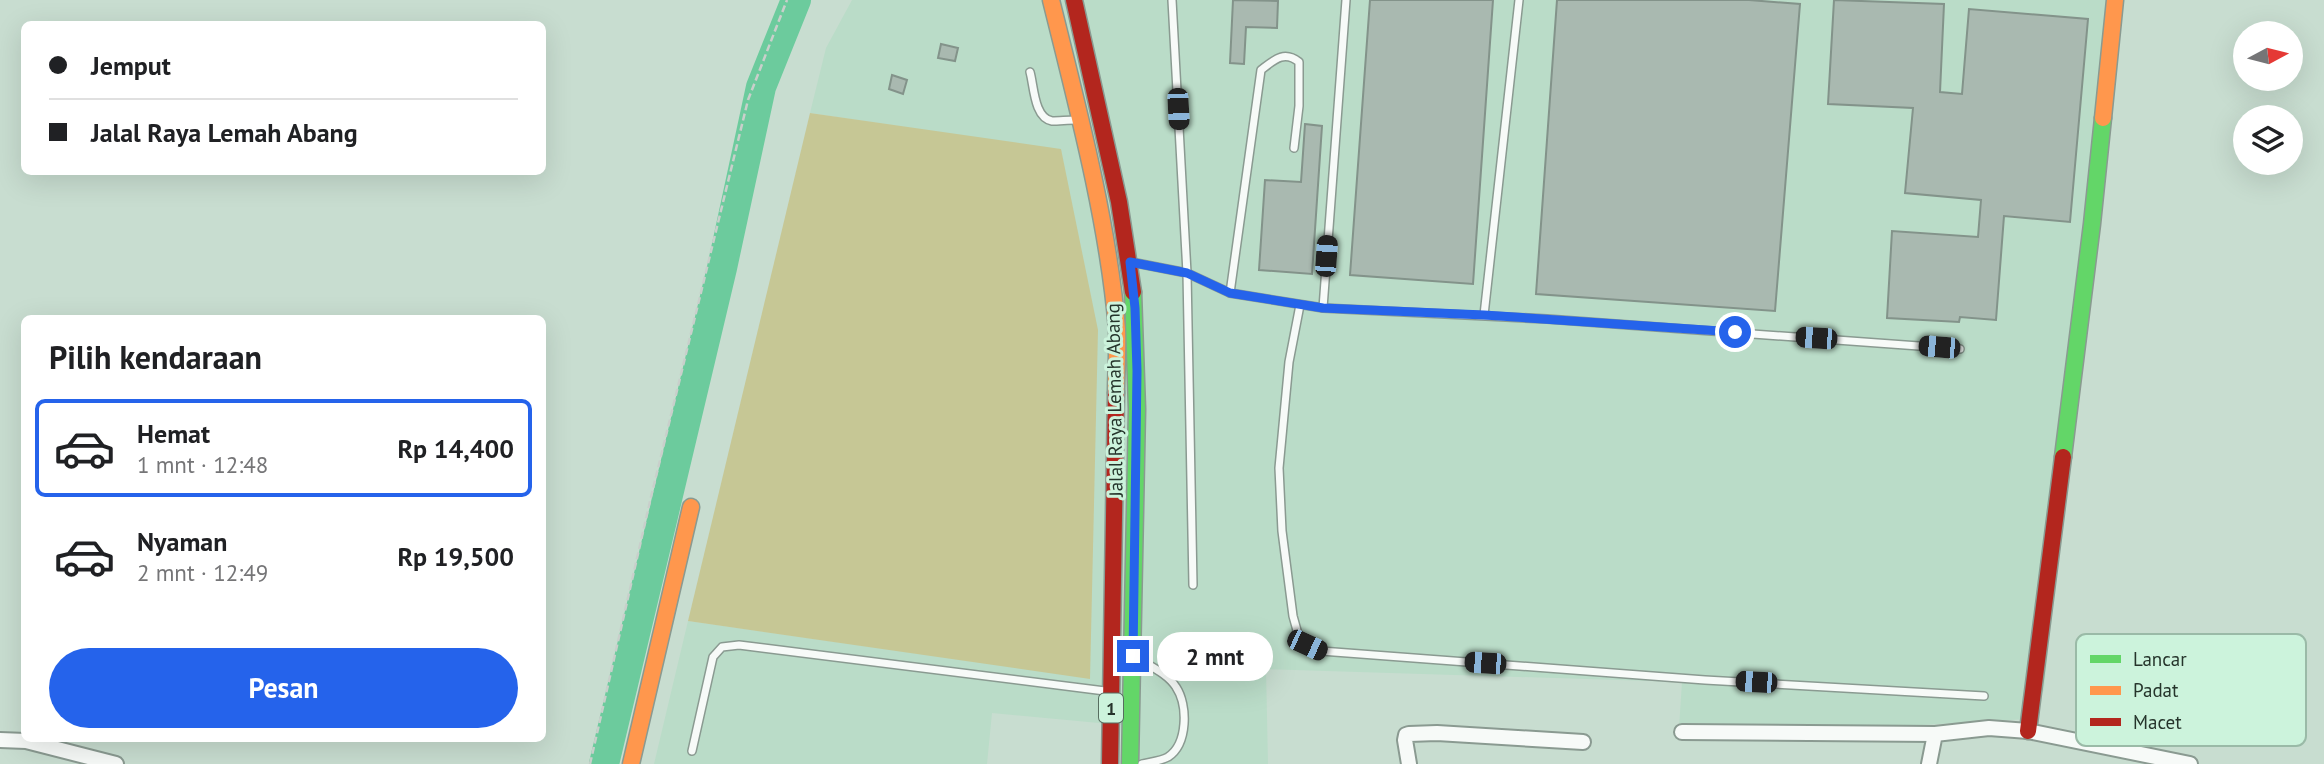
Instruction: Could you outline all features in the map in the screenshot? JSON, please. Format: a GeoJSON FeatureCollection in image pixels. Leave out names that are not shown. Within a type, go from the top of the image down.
{"type":"FeatureCollection","features":[{"type":"Feature","properties":{"kind":"main road","name":"Jalal Raya Lemah Abang"},"geometry":{"type":"LineString","coordinates":[[1051,0],[1080,120],[1111,278],[1117,331],[1110,764]]}},
{"type":"Feature","properties":{"kind":"main road","name":"Jalal Raya Lemah Abang"},"geometry":{"type":"LineString","coordinates":[[1074,0],[1119,202],[1135,308],[1137,371],[1130,764]]}},
{"type":"Feature","properties":{"kind":"main road"},"geometry":{"type":"LineString","coordinates":[[2028,731],[2092,224],[2115,0]]}},
{"type":"Feature","properties":{"kind":"main road"},"geometry":{"type":"LineString","coordinates":[[631,764],[691,506]]}},
{"type":"Feature","properties":{"kind":"street"},"geometry":{"type":"LineString","coordinates":[[1682,732],[1935,734],[1989,728],[2028,731],[2076,741]]}},
{"type":"Feature","properties":{"kind":"street"},"geometry":{"type":"LineString","coordinates":[[1409,764],[1405,740],[1409,734],[1437,733],[1583,741]]}},
{"type":"Feature","properties":{"kind":"street"},"geometry":{"type":"LineString","coordinates":[[1928,764],[1935,734]]}},
{"type":"Feature","properties":{"kind":"street"},"geometry":{"type":"LineString","coordinates":[[0,740],[21,741]]}},
{"type":"Feature","properties":{"kind":"street"},"geometry":{"type":"LineString","coordinates":[[30,742],[116,764]]}},
{"type":"Feature","properties":{"kind":"street"},"geometry":{"type":"LineString","coordinates":[[2101,746],[2189,764]]}},
{"type":"Feature","properties":{"kind":"lane"},"geometry":{"type":"LineString","coordinates":[[1172,0],[1187,273],[1193,585]]}},
{"type":"Feature","properties":{"kind":"lane"},"geometry":{"type":"LineString","coordinates":[[1323,308],[1346,0]]}},
{"type":"Feature","properties":{"kind":"lane"},"geometry":{"type":"LineString","coordinates":[[1484,315],[1519,0]]}},
{"type":"Feature","properties":{"kind":"lane"},"geometry":{"type":"LineString","coordinates":[[1230,293],[1261,70],[1277,57],[1293,57],[1299,62],[1299,106],[1294,148]]}},
{"type":"Feature","properties":{"kind":"lane"},"geometry":{"type":"LineString","coordinates":[[1030,72],[1039,111],[1043,117],[1051,121],[1080,120]]}},
{"type":"Feature","properties":{"kind":"lane"},"geometry":{"type":"LineString","coordinates":[[1130,262],[1187,273],[1230,293],[1323,308],[1484,315],[1960,349]]}},
{"type":"Feature","properties":{"kind":"lane"},"geometry":{"type":"LineString","coordinates":[[1300,305],[1289,362],[1279,468],[1282,531],[1293,616],[1298,634],[1307,645],[1321,651],[1705,680],[1984,696]]}},
{"type":"Feature","properties":{"kind":"lane"},"geometry":{"type":"LineString","coordinates":[[692,751],[713,657],[722,647],[752,647],[1111,692]]}},
{"type":"Feature","properties":{"kind":"lane"},"geometry":{"type":"LineString","coordinates":[[1133,656],[1167,677],[1176,686],[1182,699],[1184,720],[1176,750],[1167,758],[1142,764]]}},
{"type":"Feature","properties":{"kind":"path"},"geometry":{"type":"LineString","coordinates":[[590,764],[654,484],[748,100],[787,0]]}},
{"type":"Feature","properties":{"kind":"shaded area"},"geometry":{"type":"Polygon","coordinates":[[[852,0],[2114,0],[2108,81],[2044,690],[2028,719],[1850,729],[1679,728],[1682,682],[1266,669],[1268,764],[1131,764],[1131,726],[992,713],[987,764],[654,764],[688,621],[1090,678],[1061,150],[810,113],[826,48],[852,0]]]}},
{"type":"Feature","properties":{"kind":"shaded area"},"geometry":{"type":"Polygon","coordinates":[[[810,113],[1061,149],[1098,330],[1090,679],[688,621],[810,113]]]}},
{"type":"Feature","properties":{"kind":"building"},"geometry":{"type":"Polygon","coordinates":[[[1233,0],[1278,1],[1277,28],[1246,27],[1244,64],[1230,63],[1233,0]]]}},
{"type":"Feature","properties":{"kind":"building"},"geometry":{"type":"Polygon","coordinates":[[[1370,0],[1493,0],[1473,284],[1350,275],[1370,0]]]}},
{"type":"Feature","properties":{"kind":"building"},"geometry":{"type":"Polygon","coordinates":[[[1557,0],[1749,0],[1800,4],[1775,311],[1536,294],[1557,0]]]}},
{"type":"Feature","properties":{"kind":"building"},"geometry":{"type":"Polygon","coordinates":[[[1834,0],[1944,4],[1940,92],[1962,94],[1969,9],[2088,19],[2070,222],[2004,216],[1996,320],[1960,317],[1959,322],[1887,318],[1892,231],[1978,237],[1981,200],[1905,193],[1913,108],[1828,104],[1834,0]]]}},
{"type":"Feature","properties":{"kind":"building"},"geometry":{"type":"Polygon","coordinates":[[[941,44],[958,48],[955,61],[938,58],[941,44]]]}},
{"type":"Feature","properties":{"kind":"building"},"geometry":{"type":"Polygon","coordinates":[[[892,75],[907,80],[903,94],[889,89],[892,75]]]}},
{"type":"Feature","properties":{"kind":"building"},"geometry":{"type":"Polygon","coordinates":[[[1305,124],[1322,126],[1312,274],[1259,270],[1265,180],[1301,182],[1305,124]]]}},
{"type":"Feature","properties":{"kind":"waterway"},"geometry":{"type":"LineString","coordinates":[[604,764],[722,268],[761,87],[796,0]]}},
{"type":"Feature","properties":{"kind":"traffic: fast"},"geometry":{"type":"LineString","coordinates":[[2063,457],[2103,118]]}},
{"type":"Feature","properties":{"kind":"traffic: fast"},"geometry":{"type":"LineString","coordinates":[[1130,764],[1137,409],[1133,292]]}},
{"type":"Feature","properties":{"kind":"traffic: slow"},"geometry":{"type":"LineString","coordinates":[[1051,0],[1107,247],[1117,329],[1116,393]]}},
{"type":"Feature","properties":{"kind":"traffic: slow"},"geometry":{"type":"LineString","coordinates":[[2103,118],[2115,0]]}},
{"type":"Feature","properties":{"kind":"traffic: slow"},"geometry":{"type":"LineString","coordinates":[[631,764],[691,507]]}},
{"type":"Feature","properties":{"kind":"traffic: jam"},"geometry":{"type":"LineString","coordinates":[[1074,0],[1119,202],[1133,292]]}},
{"type":"Feature","properties":{"kind":"traffic: jam"},"geometry":{"type":"LineString","coordinates":[[1110,764],[1116,393]]}},
{"type":"Feature","properties":{"kind":"traffic: jam"},"geometry":{"type":"LineString","coordinates":[[2028,731],[2063,457]]}},
{"type":"Feature","properties":{"kind":"route"},"geometry":{"type":"LineString","coordinates":[[1133,656],[1137,371],[1130,262],[1187,273],[1230,293],[1323,308],[1484,315],[1735,332]]}}]}
